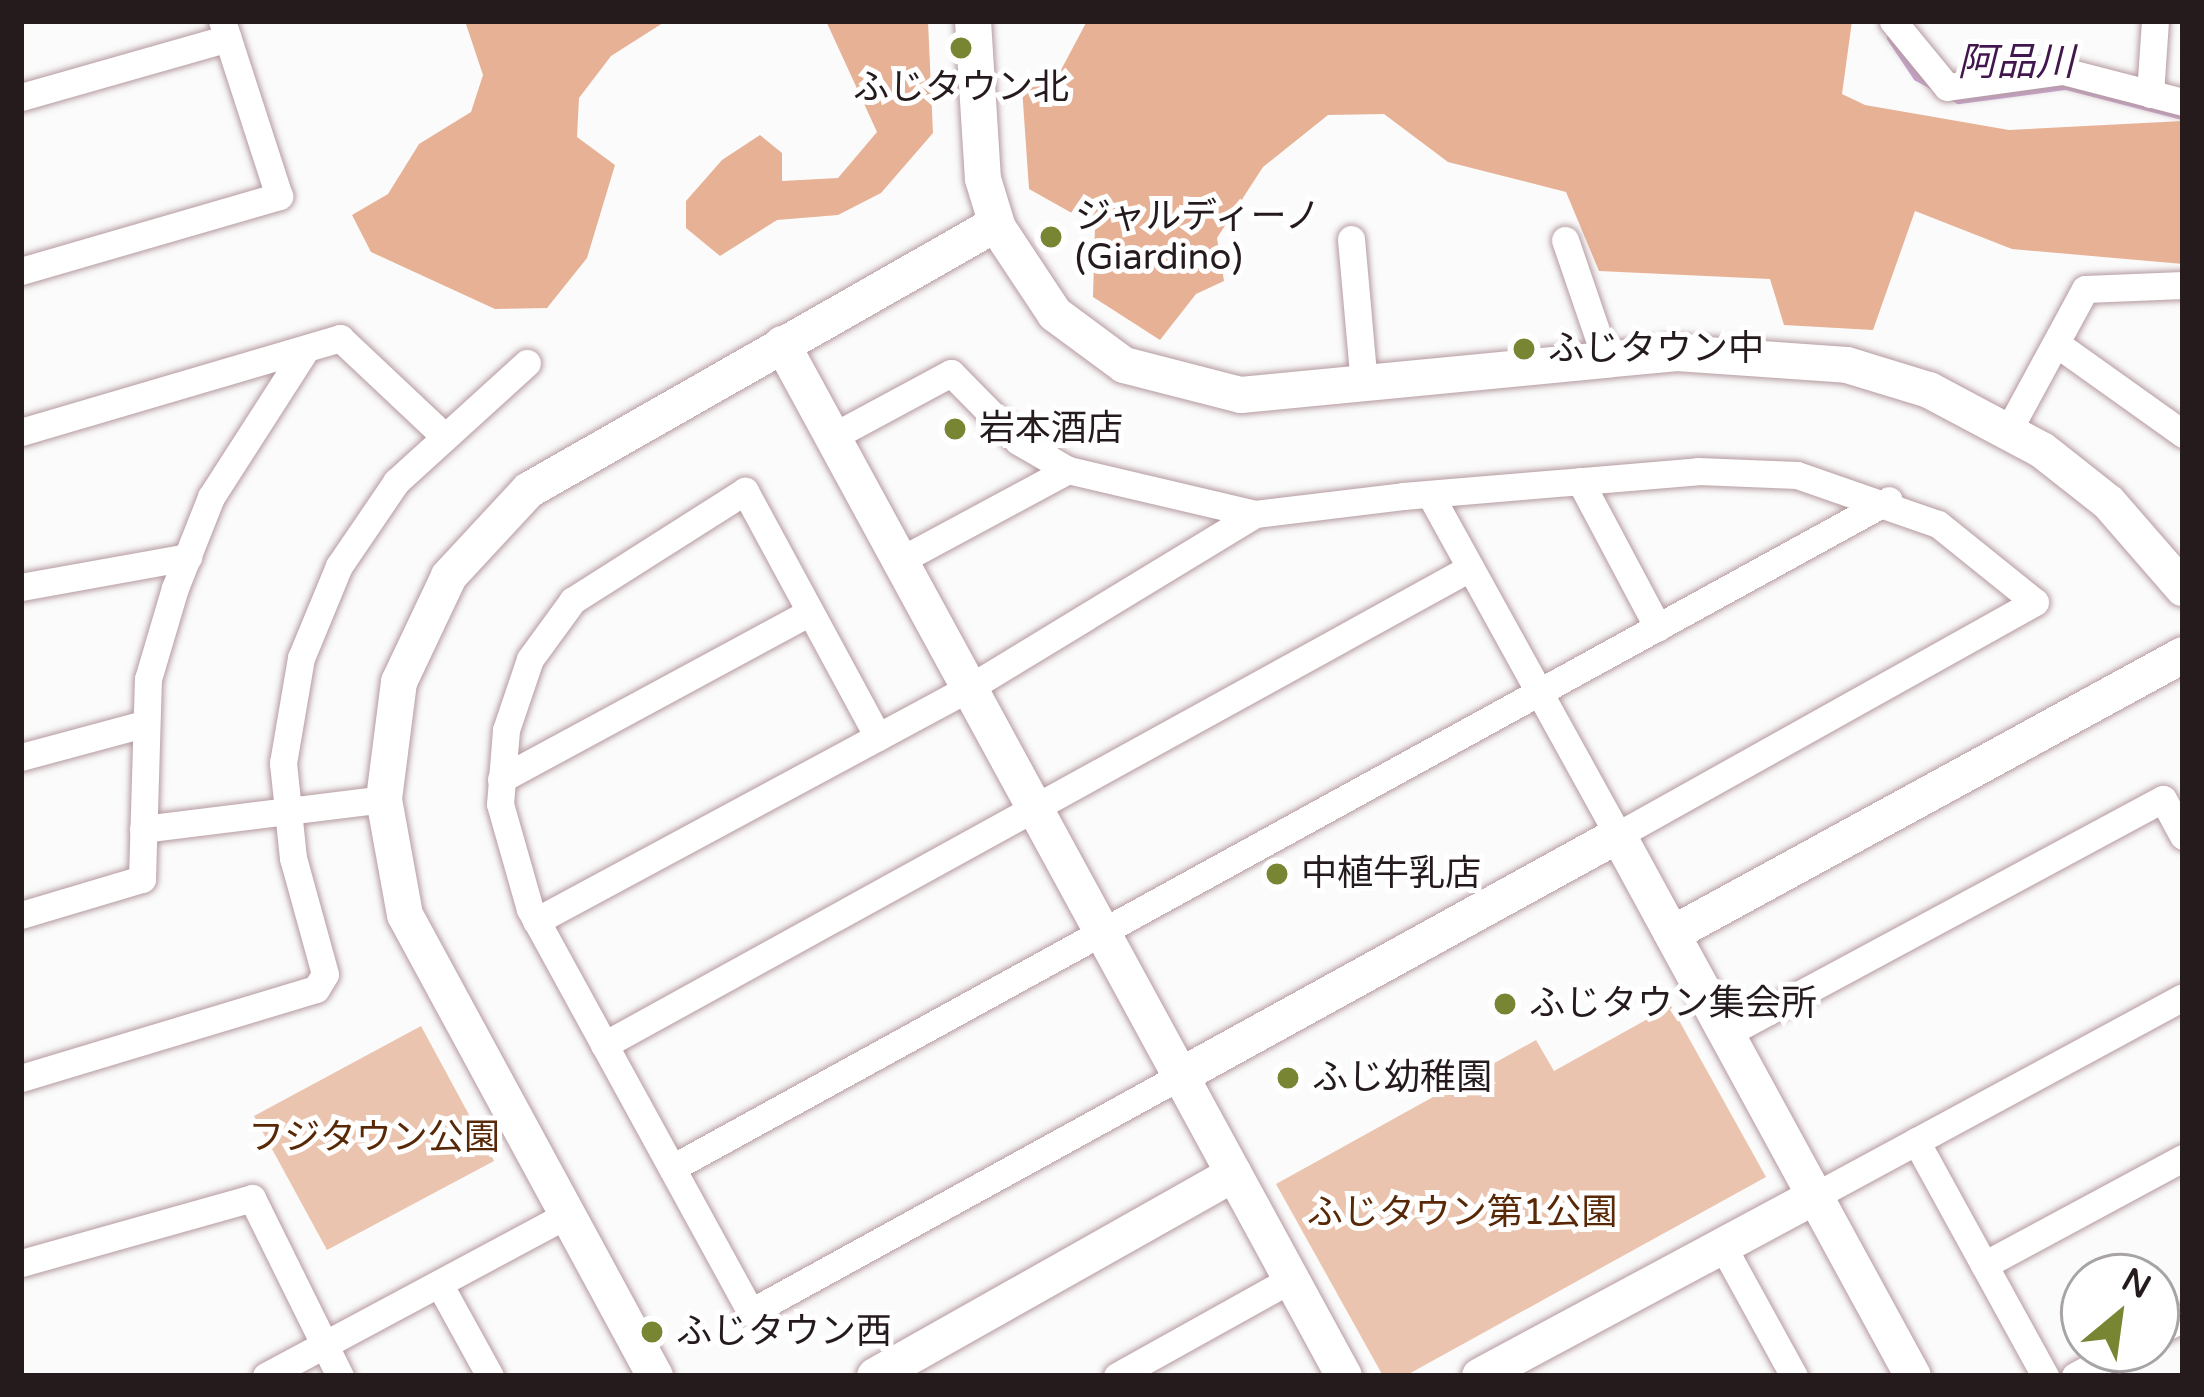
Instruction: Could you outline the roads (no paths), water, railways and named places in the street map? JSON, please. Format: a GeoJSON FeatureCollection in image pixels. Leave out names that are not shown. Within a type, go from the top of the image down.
{"type":"FeatureCollection","features":[{"type":"Feature","properties":{"kind":"street"},"geometry":{"type":"LineString","coordinates":[[973,21],[996,224],[1055,314],[1140,373],[1241,395],[1606,360],[1805,357],[1929,390],[2009,429],[2109,503],[2183,589]]}},
{"type":"Feature","properties":{"kind":"street"},"geometry":{"type":"LineString","coordinates":[[1893,21],[1947,87],[1975,92],[2056,71],[2183,102]]}},
{"type":"Feature","properties":{"kind":"street"},"geometry":{"type":"LineString","coordinates":[[2150,94],[2155,21]]}},
{"type":"Feature","properties":{"kind":"street"},"geometry":{"type":"LineString","coordinates":[[21,97],[225,30],[279,196],[21,271]]}},
{"type":"Feature","properties":{"kind":"street"},"geometry":{"type":"LineString","coordinates":[[655,1376],[420,951],[385,799],[406,664],[473,545],[561,467],[996,224]]}},
{"type":"Feature","properties":{"kind":"street"},"geometry":{"type":"LineString","coordinates":[[1351,239],[1364,384]]}},
{"type":"Feature","properties":{"kind":"street"},"geometry":{"type":"LineString","coordinates":[[1565,240],[1606,360]]}},
{"type":"Feature","properties":{"kind":"street"},"geometry":{"type":"LineString","coordinates":[[2009,429],[2085,289],[2183,285]]}},
{"type":"Feature","properties":{"kind":"street"},"geometry":{"type":"LineString","coordinates":[[21,432],[302,356],[340,338],[445,437]]}},
{"type":"Feature","properties":{"kind":"street"},"geometry":{"type":"LineString","coordinates":[[782,344],[1344,1376]]}},
{"type":"Feature","properties":{"kind":"street"},"geometry":{"type":"LineString","coordinates":[[2056,344],[2183,434]]}},
{"type":"Feature","properties":{"kind":"street"},"geometry":{"type":"LineString","coordinates":[[21,915],[142,879],[143,724],[188,556],[211,497],[302,356]]}},
{"type":"Feature","properties":{"kind":"street"},"geometry":{"type":"LineString","coordinates":[[21,1078],[316,989],[326,974],[286,812],[288,709],[319,610],[362,528],[445,437],[527,363]]}},
{"type":"Feature","properties":{"kind":"street"},"geometry":{"type":"LineString","coordinates":[[832,437],[951,374],[1018,441],[1068,470],[1255,514],[1580,481],[1748,470],[1889,500],[1959,537],[2035,602],[752,1312],[536,921],[503,830],[501,778],[521,682],[556,618],[615,565],[745,491],[878,736]]}},
{"type":"Feature","properties":{"kind":"street"},"geometry":{"type":"LineString","coordinates":[[899,561],[1068,470]]}},
{"type":"Feature","properties":{"kind":"street"},"geometry":{"type":"LineString","coordinates":[[1580,481],[1658,628]]}},
{"type":"Feature","properties":{"kind":"street"},"geometry":{"type":"LineString","coordinates":[[1430,495],[1913,1376]]}},
{"type":"Feature","properties":{"kind":"street"},"geometry":{"type":"LineString","coordinates":[[672,1168],[1542,698],[1889,500]]}},
{"type":"Feature","properties":{"kind":"street"},"geometry":{"type":"LineString","coordinates":[[536,921],[969,688],[1255,514]]}},
{"type":"Feature","properties":{"kind":"street"},"geometry":{"type":"LineString","coordinates":[[21,587],[188,556]]}},
{"type":"Feature","properties":{"kind":"street"},"geometry":{"type":"LineString","coordinates":[[604,1045],[1036,812],[1470,568]]}},
{"type":"Feature","properties":{"kind":"street"},"geometry":{"type":"LineString","coordinates":[[501,778],[810,612]]}},
{"type":"Feature","properties":{"kind":"street"},"geometry":{"type":"LineString","coordinates":[[1672,934],[2183,656]]}},
{"type":"Feature","properties":{"kind":"street"},"geometry":{"type":"LineString","coordinates":[[21,757],[143,724]]}},
{"type":"Feature","properties":{"kind":"street"},"geometry":{"type":"LineString","coordinates":[[142,829],[385,799]]}},
{"type":"Feature","properties":{"kind":"street"},"geometry":{"type":"LineString","coordinates":[[1726,1034],[2163,799],[2183,836]]}},
{"type":"Feature","properties":{"kind":"street"},"geometry":{"type":"LineString","coordinates":[[1480,1376],[2183,997]]}},
{"type":"Feature","properties":{"kind":"street"},"geometry":{"type":"LineString","coordinates":[[1916,1141],[2045,1376]]}},
{"type":"Feature","properties":{"kind":"street"},"geometry":{"type":"LineString","coordinates":[[1984,1265],[2183,1158]]}},
{"type":"Feature","properties":{"kind":"street"},"geometry":{"type":"LineString","coordinates":[[875,1376],[1234,1174]]}},
{"type":"Feature","properties":{"kind":"street"},"geometry":{"type":"LineString","coordinates":[[21,1263],[252,1198],[334,1364]]}},
{"type":"Feature","properties":{"kind":"street"},"geometry":{"type":"LineString","coordinates":[[266,1376],[334,1364],[442,1289],[566,1215]]}},
{"type":"Feature","properties":{"kind":"street"},"geometry":{"type":"LineString","coordinates":[[1723,1245],[1794,1376]]}},
{"type":"Feature","properties":{"kind":"street"},"geometry":{"type":"LineString","coordinates":[[1117,1376],[1291,1279]]}},
{"type":"Feature","properties":{"kind":"street"},"geometry":{"type":"LineString","coordinates":[[442,1289],[490,1376]]}},
{"type":"Feature","properties":{"kind":"waterway","name":"阿品川"},"geometry":{"type":"LineString","coordinates":[[1891,38],[1917,77],[1959,100],[2066,86],[2183,116]]}},
{"type":"Feature","properties":{"kind":"place","name":"ふじタウン北"},"geometry":{"type":"Point","coordinates":[961,48]}},
{"type":"Feature","properties":{"kind":"place","name":"ジャルディーノ (Giardino)"},"geometry":{"type":"Point","coordinates":[1051,237]}},
{"type":"Feature","properties":{"kind":"place","name":"ふじタウン中"},"geometry":{"type":"Point","coordinates":[1524,349]}},
{"type":"Feature","properties":{"kind":"place","name":"岩本酒店"},"geometry":{"type":"Point","coordinates":[955,429]}},
{"type":"Feature","properties":{"kind":"place","name":"中植牛乳店"},"geometry":{"type":"Point","coordinates":[1277,874]}},
{"type":"Feature","properties":{"kind":"place","name":"ふじタウン集会所"},"geometry":{"type":"Point","coordinates":[1505,1004]}},
{"type":"Feature","properties":{"kind":"place","name":"ふじ幼稚園"},"geometry":{"type":"Point","coordinates":[1288,1078]}},
{"type":"Feature","properties":{"kind":"place","name":"ふじタウン西"},"geometry":{"type":"Point","coordinates":[652,1332]}},
{"type":"Feature","properties":{"kind":"park label","name":"フジタウン公園"},"geometry":{"type":"Point","coordinates":[374,1138]}},
{"type":"Feature","properties":{"kind":"park label","name":"ふじタウン第1公園"},"geometry":{"type":"Point","coordinates":[1462,1213]}}]}
